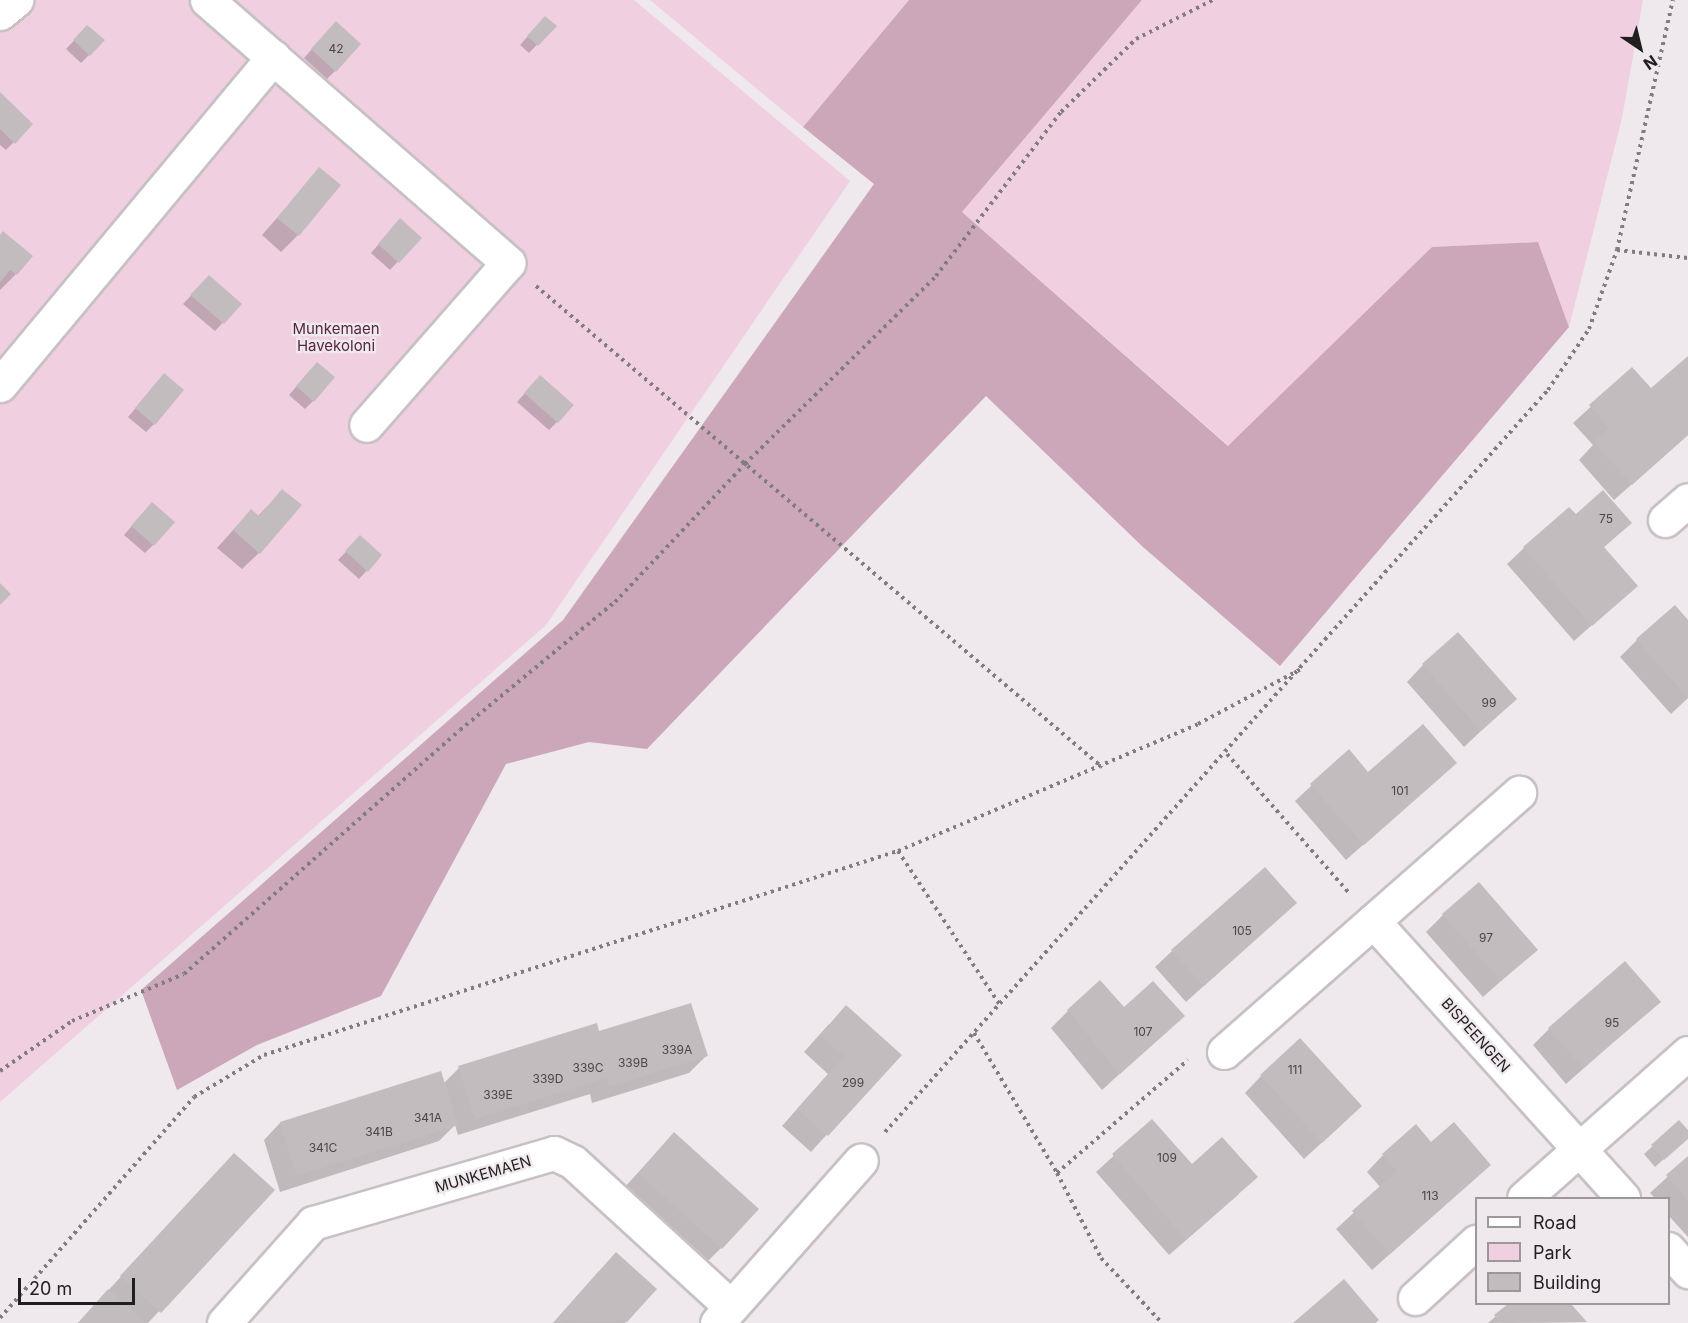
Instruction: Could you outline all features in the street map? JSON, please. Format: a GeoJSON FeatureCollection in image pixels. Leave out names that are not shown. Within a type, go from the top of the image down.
{"type":"FeatureCollection","features":[{"type":"Feature","properties":{"kind":"street"},"geometry":{"type":"LineString","coordinates":[[0,13],[16,0]]}},
{"type":"Feature","properties":{"kind":"street"},"geometry":{"type":"LineString","coordinates":[[207,0],[508,263],[366,425]]}},
{"type":"Feature","properties":{"kind":"street"},"geometry":{"type":"LineString","coordinates":[[0,386],[273,57]]}},
{"type":"Feature","properties":{"kind":"street"},"geometry":{"type":"LineString","coordinates":[[1224,1052],[1519,793]]}},
{"type":"Feature","properties":{"kind":"street","name":"BISPEENGEN"},"geometry":{"type":"LineString","coordinates":[[1373,921],[1622,1197]]}},
{"type":"Feature","properties":{"kind":"street"},"geometry":{"type":"LineString","coordinates":[[1525,1197],[1688,1053]]}},
{"type":"Feature","properties":{"kind":"street","name":"MUNKEMAEN"},"geometry":{"type":"LineString","coordinates":[[224,1323],[314,1223],[554,1153],[573,1162],[724,1315],[861,1160]]}},
{"type":"Feature","properties":{"kind":"street"},"geometry":{"type":"LineString","coordinates":[[1415,1298],[1475,1243]]}},
{"type":"Feature","properties":{"kind":"street"},"geometry":{"type":"LineString","coordinates":[[1670,1251],[1688,1271]]}},
{"type":"Feature","properties":{"kind":"path"},"geometry":{"type":"LineString","coordinates":[[0,1071],[72,1021],[184,974],[459,730],[615,602],[745,464],[936,276],[1060,111],[1136,39],[1213,0]]}},
{"type":"Feature","properties":{"kind":"path"},"geometry":{"type":"LineString","coordinates":[[861,1160],[1304,668],[1548,390],[1589,329],[1617,250],[1673,0]]}},
{"type":"Feature","properties":{"kind":"path"},"geometry":{"type":"LineString","coordinates":[[1617,250],[1688,258]]}},
{"type":"Feature","properties":{"kind":"path"},"geometry":{"type":"LineString","coordinates":[[508,263],[1102,767]]}},
{"type":"Feature","properties":{"kind":"path"},"geometry":{"type":"LineString","coordinates":[[0,1318],[194,1097],[264,1055],[898,851],[1102,767],[1198,724],[1304,668]]}},
{"type":"Feature","properties":{"kind":"path"},"geometry":{"type":"LineString","coordinates":[[1227,754],[1373,921]]}},
{"type":"Feature","properties":{"kind":"path"},"geometry":{"type":"LineString","coordinates":[[898,851],[1000,1005]]}},
{"type":"Feature","properties":{"kind":"path"},"geometry":{"type":"LineString","coordinates":[[974,1033],[1057,1173],[1101,1258],[1162,1323]]}},
{"type":"Feature","properties":{"kind":"path"},"geometry":{"type":"LineString","coordinates":[[1057,1173],[1187,1061],[1224,1052]]}},
{"type":"Feature","properties":{"kind":"green space","name":"Munkemaen Havekoloni"},"geometry":{"type":"Polygon","coordinates":[[[0,0],[634,0],[850,181],[546,625],[0,1102],[0,0]]]}},
{"type":"Feature","properties":{"kind":"green space"},"geometry":{"type":"Polygon","coordinates":[[[650,0],[909,0],[803,127],[650,0]]]}},
{"type":"Feature","properties":{"kind":"green space"},"geometry":{"type":"Polygon","coordinates":[[[1142,0],[1643,0],[1622,118],[1569,327],[1538,242],[1432,247],[1229,446],[962,212],[1142,0]]]}},
{"type":"Feature","properties":{"kind":"shaded area"},"geometry":{"type":"Polygon","coordinates":[[[909,0],[1142,0],[962,212],[1228,446],[1432,247],[1538,242],[1569,327],[1280,666],[1143,547],[986,396],[647,749],[589,742],[506,764],[381,996],[257,1045],[177,1090],[141,990],[563,620],[874,184],[803,127],[909,0]]]}},
{"type":"Feature","properties":{"kind":"building"},"geometry":{"type":"Polygon","coordinates":[[[545,16],[557,26],[538,46],[527,36],[545,16]]]}},
{"type":"Feature","properties":{"kind":"building"},"geometry":{"type":"Polygon","coordinates":[[[336,21],[361,44],[336,72],[311,49],[336,21]]]}},
{"type":"Feature","properties":{"kind":"building"},"geometry":{"type":"Polygon","coordinates":[[[87,25],[105,40],[90,56],[73,40],[87,25]]]}},
{"type":"Feature","properties":{"kind":"building"},"geometry":{"type":"Polygon","coordinates":[[[0,92],[33,124],[15,144],[0,129],[0,92]]]}},
{"type":"Feature","properties":{"kind":"building"},"geometry":{"type":"Polygon","coordinates":[[[319,167],[341,185],[299,236],[277,218],[319,167]]]}},
{"type":"Feature","properties":{"kind":"building"},"geometry":{"type":"Polygon","coordinates":[[[400,218],[422,238],[399,263],[378,244],[400,218]]]}},
{"type":"Feature","properties":{"kind":"building"},"geometry":{"type":"Polygon","coordinates":[[[3,231],[33,256],[17,275],[10,270],[0,282],[0,235],[3,231]]]}},
{"type":"Feature","properties":{"kind":"building"},"geometry":{"type":"Polygon","coordinates":[[[209,275],[242,304],[224,324],[190,295],[209,275]]]}},
{"type":"Feature","properties":{"kind":"building"},"geometry":{"type":"Polygon","coordinates":[[[1688,356],[1688,435],[1632,485],[1594,442],[1609,428],[1589,405],[1632,367],[1651,388],[1688,356]]]}},
{"type":"Feature","properties":{"kind":"building"},"geometry":{"type":"Polygon","coordinates":[[[317,362],[335,377],[314,402],[296,386],[317,362]]]}},
{"type":"Feature","properties":{"kind":"building"},"geometry":{"type":"Polygon","coordinates":[[[164,373],[184,390],[155,425],[135,408],[164,373]]]}},
{"type":"Feature","properties":{"kind":"building"},"geometry":{"type":"Polygon","coordinates":[[[540,375],[574,405],[558,423],[524,393],[540,375]]]}},
{"type":"Feature","properties":{"kind":"building"},"geometry":{"type":"Polygon","coordinates":[[[282,489],[302,505],[260,554],[233,530],[251,509],[259,516],[282,489]]]}},
{"type":"Feature","properties":{"kind":"building"},"geometry":{"type":"Polygon","coordinates":[[[1603,490],[1632,523],[1604,547],[1638,586],[1592,626],[1523,547],[1569,507],[1576,514],[1603,490]]]}},
{"type":"Feature","properties":{"kind":"building"},"geometry":{"type":"Polygon","coordinates":[[[152,502],[175,522],[154,546],[131,526],[152,502]]]}},
{"type":"Feature","properties":{"kind":"building"},"geometry":{"type":"Polygon","coordinates":[[[360,535],[382,555],[368,572],[345,551],[360,535]]]}},
{"type":"Feature","properties":{"kind":"building"},"geometry":{"type":"Polygon","coordinates":[[[0,583],[11,594],[0,605],[0,583]]]}},
{"type":"Feature","properties":{"kind":"building"},"geometry":{"type":"Polygon","coordinates":[[[1675,605],[1688,620],[1688,698],[1636,639],[1675,605]]]}},
{"type":"Feature","properties":{"kind":"building"},"geometry":{"type":"Polygon","coordinates":[[[1458,632],[1517,699],[1481,731],[1422,664],[1458,632]]]}},
{"type":"Feature","properties":{"kind":"building"},"geometry":{"type":"Polygon","coordinates":[[[1423,724],[1457,763],[1364,845],[1310,784],[1349,749],[1368,772],[1423,724]]]}},
{"type":"Feature","properties":{"kind":"building"},"geometry":{"type":"Polygon","coordinates":[[[1265,867],[1297,903],[1204,986],[1171,950],[1265,867]]]}},
{"type":"Feature","properties":{"kind":"building"},"geometry":{"type":"Polygon","coordinates":[[[1479,882],[1538,950],[1501,981],[1442,914],[1479,882]]]}},
{"type":"Feature","properties":{"kind":"building"},"geometry":{"type":"Polygon","coordinates":[[[1625,961],[1661,1002],[1583,1068],[1548,1028],[1625,961]]]}},
{"type":"Feature","properties":{"kind":"building"},"geometry":{"type":"Polygon","coordinates":[[[1100,980],[1124,1007],[1153,981],[1185,1016],[1120,1074],[1067,1010],[1100,980]]]}},
{"type":"Feature","properties":{"kind":"building"},"geometry":{"type":"Polygon","coordinates":[[[691,1003],[708,1056],[609,1087],[607,1078],[475,1119],[458,1066],[597,1023],[599,1031],[691,1003]]]}},
{"type":"Feature","properties":{"kind":"building"},"geometry":{"type":"Polygon","coordinates":[[[846,1005],[902,1055],[828,1136],[797,1109],[844,1056],[820,1035],[846,1005]]]}},
{"type":"Feature","properties":{"kind":"building"},"geometry":{"type":"Polygon","coordinates":[[[1300,1038],[1362,1106],[1322,1143],[1260,1075],[1300,1038]]]}},
{"type":"Feature","properties":{"kind":"building"},"geometry":{"type":"Polygon","coordinates":[[[441,1071],[458,1125],[297,1176],[280,1122],[441,1071]]]}},
{"type":"Feature","properties":{"kind":"building"},"geometry":{"type":"Polygon","coordinates":[[[1152,1119],[1192,1164],[1222,1137],[1258,1177],[1186,1240],[1112,1154],[1152,1119]]]}},
{"type":"Feature","properties":{"kind":"building"},"geometry":{"type":"Polygon","coordinates":[[[1679,1120],[1688,1130],[1688,1139],[1664,1160],[1651,1145],[1679,1120]]]}},
{"type":"Feature","properties":{"kind":"building"},"geometry":{"type":"Polygon","coordinates":[[[1454,1122],[1491,1165],[1390,1254],[1352,1211],[1397,1171],[1382,1154],[1416,1124],[1431,1142],[1454,1122]]]}},
{"type":"Feature","properties":{"kind":"building"},"geometry":{"type":"Polygon","coordinates":[[[674,1132],[759,1209],[722,1249],[638,1173],[674,1132]]]}},
{"type":"Feature","properties":{"kind":"building"},"geometry":{"type":"Polygon","coordinates":[[[234,1153],[275,1190],[161,1313],[120,1276],[234,1153]]]}},
{"type":"Feature","properties":{"kind":"building"},"geometry":{"type":"Polygon","coordinates":[[[1688,1156],[1688,1201],[1666,1175],[1688,1156]]]}},
{"type":"Feature","properties":{"kind":"building"},"geometry":{"type":"Polygon","coordinates":[[[616,1252],[657,1289],[627,1322],[553,1323],[616,1252]]]}},
{"type":"Feature","properties":{"kind":"building"},"geometry":{"type":"Polygon","coordinates":[[[1344,1279],[1379,1320],[1376,1323],[1293,1323],[1344,1279]]]}},
{"type":"Feature","properties":{"kind":"building"},"geometry":{"type":"Polygon","coordinates":[[[108,1289],[146,1323],[78,1323],[108,1289]]]}},
{"type":"Feature","properties":{"kind":"building"},"geometry":{"type":"Polygon","coordinates":[[[1507,1305],[1572,1305],[1587,1322],[1501,1323],[1494,1315],[1507,1305]]]}}]}
